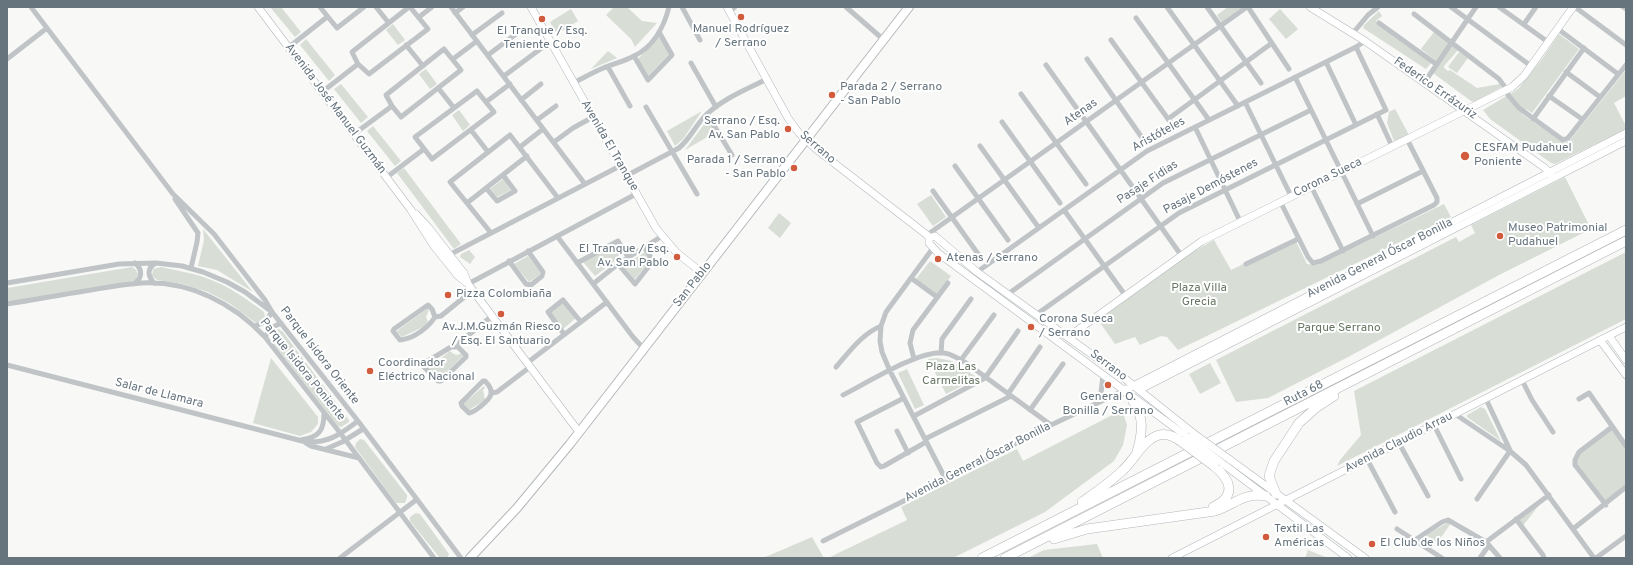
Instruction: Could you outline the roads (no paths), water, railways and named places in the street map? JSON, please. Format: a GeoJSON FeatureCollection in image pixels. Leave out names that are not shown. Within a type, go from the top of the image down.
{"type":"FeatureCollection","features":[{"type":"Feature","properties":{"kind":"highway","name":"Ruta 68"},"geometry":{"type":"LineString","coordinates":[[982,558],[1626,230]]}},
{"type":"Feature","properties":{"kind":"highway","name":"Ruta 68"},"geometry":{"type":"LineString","coordinates":[[1005,558],[1626,241]]}},
{"type":"Feature","properties":{"kind":"highway"},"geometry":{"type":"LineString","coordinates":[[1276,494],[1270,481],[1269,473],[1288,439],[1299,423],[1317,407],[1393,360]]}},
{"type":"Feature","properties":{"kind":"highway"},"geometry":{"type":"LineString","coordinates":[[1125,390],[1134,400],[1141,416],[1141,436],[1135,457]]}},
{"type":"Feature","properties":{"kind":"highway"},"geometry":{"type":"LineString","coordinates":[[1057,520],[1115,477],[1149,440],[1158,435],[1168,434],[1183,438],[1221,462],[1228,481],[1229,489],[1226,499],[1216,506],[1204,511]]}},
{"type":"Feature","properties":{"kind":"highway"},"geometry":{"type":"LineString","coordinates":[[1005,558],[1067,534],[1087,529],[1224,508],[1246,496],[1266,496]]}},
{"type":"Feature","properties":{"kind":"main road","name":"San Pablo"},"geometry":{"type":"LineString","coordinates":[[470,558],[517,508],[579,432],[909,7]]}},
{"type":"Feature","properties":{"kind":"street"},"geometry":{"type":"LineString","coordinates":[[31,7],[173,194],[198,233],[192,268]]}},
{"type":"Feature","properties":{"kind":"street","name":"Avenida José Manuel Guzmán"},"geometry":{"type":"LineString","coordinates":[[258,7],[411,210],[428,227],[447,256],[464,273],[468,284],[579,432]]}},
{"type":"Feature","properties":{"kind":"street"},"geometry":{"type":"LineString","coordinates":[[320,7],[337,28],[364,7]]}},
{"type":"Feature","properties":{"kind":"street"},"geometry":{"type":"LineString","coordinates":[[376,7],[388,22]]}},
{"type":"Feature","properties":{"kind":"street"},"geometry":{"type":"LineString","coordinates":[[409,7],[428,29],[369,74],[358,64],[352,52],[388,22],[409,7]]}},
{"type":"Feature","properties":{"kind":"street"},"geometry":{"type":"LineString","coordinates":[[419,17],[432,7]]}},
{"type":"Feature","properties":{"kind":"street"},"geometry":{"type":"LineString","coordinates":[[451,7],[585,184]]}},
{"type":"Feature","properties":{"kind":"street"},"geometry":{"type":"LineString","coordinates":[[456,13],[463,7]]}},
{"type":"Feature","properties":{"kind":"street"},"geometry":{"type":"LineString","coordinates":[[573,83],[608,66],[634,56],[647,47],[664,23],[669,7]]}},
{"type":"Feature","properties":{"kind":"street"},"geometry":{"type":"LineString","coordinates":[[682,7],[700,40]]}},
{"type":"Feature","properties":{"kind":"street"},"geometry":{"type":"LineString","coordinates":[[846,7],[884,40]]}},
{"type":"Feature","properties":{"kind":"street"},"geometry":{"type":"LineString","coordinates":[[1167,7],[1238,106]]}},
{"type":"Feature","properties":{"kind":"street"},"geometry":{"type":"LineString","coordinates":[[1207,7],[1261,83]]}},
{"type":"Feature","properties":{"kind":"street"},"geometry":{"type":"LineString","coordinates":[[1247,7],[1289,69]]}},
{"type":"Feature","properties":{"kind":"street","name":"Atenas"},"geometry":{"type":"LineString","coordinates":[[928,236],[951,217],[1247,7]]}},
{"type":"Feature","properties":{"kind":"street","name":"Federico Errázuriz"},"geometry":{"type":"LineString","coordinates":[[1310,7],[1365,40],[1464,110],[1551,175]]}},
{"type":"Feature","properties":{"kind":"street"},"geometry":{"type":"LineString","coordinates":[[1352,33],[1368,15],[1378,7]]}},
{"type":"Feature","properties":{"kind":"street"},"geometry":{"type":"LineString","coordinates":[[1451,7],[1531,66]]}},
{"type":"Feature","properties":{"kind":"street"},"geometry":{"type":"LineString","coordinates":[[1424,83],[1476,7]]}},
{"type":"Feature","properties":{"kind":"street"},"geometry":{"type":"LineString","coordinates":[[1499,7],[1548,42]]}},
{"type":"Feature","properties":{"kind":"street"},"geometry":{"type":"LineString","coordinates":[[1524,24],[1536,7]]}},
{"type":"Feature","properties":{"kind":"street"},"geometry":{"type":"LineString","coordinates":[[1574,7],[1626,45]]}},
{"type":"Feature","properties":{"kind":"street","name":"Corona Sueca"},"geometry":{"type":"LineString","coordinates":[[1068,337],[1202,241],[1280,201],[1507,90],[1520,80],[1574,7]]}},
{"type":"Feature","properties":{"kind":"street","name":"Avenida El Tranque"},"geometry":{"type":"LineString","coordinates":[[534,8],[573,83],[636,194],[662,236],[676,252],[702,273]]}},
{"type":"Feature","properties":{"kind":"street","name":"Serrano"},"geometry":{"type":"LineString","coordinates":[[731,8],[788,118],[806,140],[928,236],[935,236],[977,272],[1037,314],[1134,386],[1194,433],[1221,462],[1345,557]]}},
{"type":"Feature","properties":{"kind":"street"},"geometry":{"type":"LineString","coordinates":[[472,35],[502,13]]}},
{"type":"Feature","properties":{"kind":"street"},"geometry":{"type":"LineString","coordinates":[[1414,14],[1499,79],[1507,90],[1508,95],[1519,108],[1561,139],[1566,139],[1626,66]]}},
{"type":"Feature","properties":{"kind":"street"},"geometry":{"type":"LineString","coordinates":[[289,47],[327,17]]}},
{"type":"Feature","properties":{"kind":"street"},"geometry":{"type":"LineString","coordinates":[[1136,18],[1209,120]]}},
{"type":"Feature","properties":{"kind":"street"},"geometry":{"type":"LineString","coordinates":[[1379,23],[1436,64]]}},
{"type":"Feature","properties":{"kind":"street"},"geometry":{"type":"LineString","coordinates":[[7,59],[47,28]]}},
{"type":"Feature","properties":{"kind":"street"},"geometry":{"type":"LineString","coordinates":[[1558,29],[1618,74]]}},
{"type":"Feature","properties":{"kind":"street"},"geometry":{"type":"LineString","coordinates":[[634,56],[648,80],[672,55],[659,32]]}},
{"type":"Feature","properties":{"kind":"street"},"geometry":{"type":"LineString","coordinates":[[488,55],[516,34]]}},
{"type":"Feature","properties":{"kind":"street"},"geometry":{"type":"LineString","coordinates":[[1111,40],[1169,121],[1194,100],[1272,43]]}},
{"type":"Feature","properties":{"kind":"street","name":"Aristóteles"},"geometry":{"type":"LineString","coordinates":[[977,272],[1150,149],[1356,47],[1365,40]]}},
{"type":"Feature","properties":{"kind":"street"},"geometry":{"type":"LineString","coordinates":[[453,59],[477,41]]}},
{"type":"Feature","properties":{"kind":"street"},"geometry":{"type":"LineString","coordinates":[[504,76],[550,41]]}},
{"type":"Feature","properties":{"kind":"street"},"geometry":{"type":"LineString","coordinates":[[406,45],[423,66]]}},
{"type":"Feature","properties":{"kind":"street","name":"Pasaje Demóstenes"},"geometry":{"type":"LineString","coordinates":[[1037,314],[1160,226],[1186,210],[1386,110],[1356,47]]}},
{"type":"Feature","properties":{"kind":"street"},"geometry":{"type":"LineString","coordinates":[[1533,119],[1584,48]]}},
{"type":"Feature","properties":{"kind":"street"},"geometry":{"type":"LineString","coordinates":[[444,49],[453,59],[461,70],[439,89],[401,117],[392,106],[386,95],[444,49]]}},
{"type":"Feature","properties":{"kind":"street"},"geometry":{"type":"LineString","coordinates":[[1087,59],[1145,142]]}},
{"type":"Feature","properties":{"kind":"street"},"geometry":{"type":"LineString","coordinates":[[1326,62],[1356,125]]}},
{"type":"Feature","properties":{"kind":"street"},"geometry":{"type":"LineString","coordinates":[[691,63],[716,107]]}},
{"type":"Feature","properties":{"kind":"street"},"geometry":{"type":"LineString","coordinates":[[322,92],[358,64]]}},
{"type":"Feature","properties":{"kind":"street"},"geometry":{"type":"LineString","coordinates":[[1046,65],[1181,255]]}},
{"type":"Feature","properties":{"kind":"street"},"geometry":{"type":"LineString","coordinates":[[608,66],[630,106]]}},
{"type":"Feature","properties":{"kind":"street"},"geometry":{"type":"LineString","coordinates":[[1566,72],[1600,97]]}},
{"type":"Feature","properties":{"kind":"street"},"geometry":{"type":"LineString","coordinates":[[1295,77],[1373,236]]}},
{"type":"Feature","properties":{"kind":"street"},"geometry":{"type":"LineString","coordinates":[[626,176],[683,145],[707,114],[716,107],[767,79]]}},
{"type":"Feature","properties":{"kind":"street"},"geometry":{"type":"LineString","coordinates":[[486,102],[510,84]]}},
{"type":"Feature","properties":{"kind":"street"},"geometry":{"type":"LineString","coordinates":[[521,100],[541,84]]}},
{"type":"Feature","properties":{"kind":"street"},"geometry":{"type":"LineString","coordinates":[[439,89],[454,108]]}},
{"type":"Feature","properties":{"kind":"street"},"geometry":{"type":"LineString","coordinates":[[477,91],[494,112],[432,159],[415,137],[454,108],[477,91]]}},
{"type":"Feature","properties":{"kind":"street"},"geometry":{"type":"LineString","coordinates":[[1021,94],[1086,184]]}},
{"type":"Feature","properties":{"kind":"street"},"geometry":{"type":"LineString","coordinates":[[1550,96],[1582,119]]}},
{"type":"Feature","properties":{"kind":"street"},"geometry":{"type":"LineString","coordinates":[[1245,102],[1291,196]]}},
{"type":"Feature","properties":{"kind":"street"},"geometry":{"type":"LineString","coordinates":[[354,134],[392,106]]}},
{"type":"Feature","properties":{"kind":"street"},"geometry":{"type":"LineString","coordinates":[[537,120],[556,106]]}},
{"type":"Feature","properties":{"kind":"street"},"geometry":{"type":"LineString","coordinates":[[646,107],[697,194]]}},
{"type":"Feature","properties":{"kind":"street","name":"Pasaje Fidias"},"geometry":{"type":"LineString","coordinates":[[1008,294],[1163,183],[1311,110]]}},
{"type":"Feature","properties":{"kind":"street"},"geometry":{"type":"LineString","coordinates":[[707,114],[732,155]]}},
{"type":"Feature","properties":{"kind":"street"},"geometry":{"type":"LineString","coordinates":[[1377,114],[1392,146]]}},
{"type":"Feature","properties":{"kind":"street"},"geometry":{"type":"LineString","coordinates":[[554,142],[573,128],[593,117]]}},
{"type":"Feature","properties":{"kind":"street"},"geometry":{"type":"LineString","coordinates":[[1002,122],[1060,203]]}},
{"type":"Feature","properties":{"kind":"street"},"geometry":{"type":"LineString","coordinates":[[1195,127],[1240,221]]}},
{"type":"Feature","properties":{"kind":"street"},"geometry":{"type":"LineString","coordinates":[[520,147],[543,129]]}},
{"type":"Feature","properties":{"kind":"street"},"geometry":{"type":"LineString","coordinates":[[471,130],[488,152]]}},
{"type":"Feature","properties":{"kind":"street","name":"Avenida General Óscar Bonilla"},"geometry":{"type":"LineString","coordinates":[[823,541],[946,480],[1051,425],[1134,386],[1145,387],[1551,175],[1626,133]]}},
{"type":"Feature","properties":{"kind":"street"},"geometry":{"type":"LineString","coordinates":[[491,234],[450,182],[510,135],[558,198]]}},
{"type":"Feature","properties":{"kind":"street"},"geometry":{"type":"LineString","coordinates":[[1280,201],[1298,239],[1313,263],[1343,251],[1434,205],[1437,202],[1437,198],[1407,139]]}},
{"type":"Feature","properties":{"kind":"street","name":"Avenida General Óscar Bonilla"},"geometry":{"type":"LineString","coordinates":[[1551,175],[1626,141]]}},
{"type":"Feature","properties":{"kind":"street"},"geometry":{"type":"LineString","coordinates":[[980,146],[1039,228]]}},
{"type":"Feature","properties":{"kind":"street"},"geometry":{"type":"LineString","coordinates":[[387,178],[424,149]]}},
{"type":"Feature","properties":{"kind":"street"},"geometry":{"type":"LineString","coordinates":[[467,203],[527,156]]}},
{"type":"Feature","properties":{"kind":"street"},"geometry":{"type":"LineString","coordinates":[[447,256],[620,166]]}},
{"type":"Feature","properties":{"kind":"street"},"geometry":{"type":"LineString","coordinates":[[955,166],[1008,240]]}},
{"type":"Feature","properties":{"kind":"street"},"geometry":{"type":"LineString","coordinates":[[1357,204],[1424,171]]}},
{"type":"Feature","properties":{"kind":"street"},"geometry":{"type":"LineString","coordinates":[[486,188],[497,201],[516,190],[503,175]]}},
{"type":"Feature","properties":{"kind":"street"},"geometry":{"type":"LineString","coordinates":[[1311,186],[1343,251]]}},
{"type":"Feature","properties":{"kind":"street"},"geometry":{"type":"LineString","coordinates":[[933,191],[980,258]]}},
{"type":"Feature","properties":{"kind":"street"},"geometry":{"type":"LineString","coordinates":[[173,194],[218,238],[256,288],[272,312],[265,322],[255,326]]}},
{"type":"Feature","properties":{"kind":"street"},"geometry":{"type":"LineString","coordinates":[[468,284],[636,194]]}},
{"type":"Feature","properties":{"kind":"street"},"geometry":{"type":"LineString","coordinates":[[1064,210],[1125,296]]}},
{"type":"Feature","properties":{"kind":"street"},"geometry":{"type":"LineString","coordinates":[[557,236],[644,349]]}},
{"type":"Feature","properties":{"kind":"street"},"geometry":{"type":"LineString","coordinates":[[593,284],[628,257],[645,248],[662,236]]}},
{"type":"Feature","properties":{"kind":"street"},"geometry":{"type":"LineString","coordinates":[[928,236],[933,248],[889,307],[881,326],[881,347],[890,371],[946,480]]}},
{"type":"Feature","properties":{"kind":"street"},"geometry":{"type":"LineString","coordinates":[[1246,264],[1298,239]]}},
{"type":"Feature","properties":{"kind":"street"},"geometry":{"type":"LineString","coordinates":[[577,263],[618,241],[628,257]]}},
{"type":"Feature","properties":{"kind":"street"},"geometry":{"type":"LineString","coordinates":[[618,264],[635,284],[653,261],[645,248]]}},
{"type":"Feature","properties":{"kind":"street","name":"Serrano"},"geometry":{"type":"LineString","coordinates":[[933,248],[1102,375],[1125,390],[1183,438]]}},
{"type":"Feature","properties":{"kind":"street"},"geometry":{"type":"LineString","coordinates":[[509,261],[526,284],[530,285],[542,276],[543,272],[528,251]]}},
{"type":"Feature","properties":{"kind":"street"},"geometry":{"type":"LineString","coordinates":[[134,283],[140,279],[141,274],[139,267],[135,263]]}},
{"type":"Feature","properties":{"kind":"street","name":"Parque Isidora Oriente"},"geometry":{"type":"LineString","coordinates":[[7,283],[135,263],[156,263],[192,268],[236,287],[272,312],[358,421],[461,558]]}},
{"type":"Feature","properties":{"kind":"street"},"geometry":{"type":"LineString","coordinates":[[154,283],[149,276],[148,271],[151,266],[156,263]]}},
{"type":"Feature","properties":{"kind":"street"},"geometry":{"type":"LineString","coordinates":[[911,278],[937,297]]}},
{"type":"Feature","properties":{"kind":"street","name":"Parque Isidora Poniente"},"geometry":{"type":"LineString","coordinates":[[7,304],[134,283],[154,283],[180,287],[206,295],[233,308],[255,326],[265,337],[346,440],[434,558]]}},
{"type":"Feature","properties":{"kind":"street"},"geometry":{"type":"LineString","coordinates":[[914,359],[910,343],[913,330],[948,283]]}},
{"type":"Feature","properties":{"kind":"street"},"geometry":{"type":"LineString","coordinates":[[435,317],[432,309],[428,305],[393,331],[400,340],[422,331],[431,324],[435,317],[440,316],[473,290]]}},
{"type":"Feature","properties":{"kind":"street"},"geometry":{"type":"LineString","coordinates":[[942,353],[942,339],[971,299]]}},
{"type":"Feature","properties":{"kind":"street"},"geometry":{"type":"LineString","coordinates":[[564,334],[548,312],[563,300],[581,322]]}},
{"type":"Feature","properties":{"kind":"street"},"geometry":{"type":"LineString","coordinates":[[491,393],[497,392],[564,334],[607,302]]}},
{"type":"Feature","properties":{"kind":"street"},"geometry":{"type":"LineString","coordinates":[[961,360],[994,315]]}},
{"type":"Feature","properties":{"kind":"street"},"geometry":{"type":"LineString","coordinates":[[458,347],[460,342],[492,316]]}},
{"type":"Feature","properties":{"kind":"street"},"geometry":{"type":"LineString","coordinates":[[265,337],[271,328],[281,323]]}},
{"type":"Feature","properties":{"kind":"street"},"geometry":{"type":"LineString","coordinates":[[836,367],[864,336],[870,331],[881,326]]}},
{"type":"Feature","properties":{"kind":"street","name":"Avenida Claudio Arrau"},"geometry":{"type":"LineString","coordinates":[[1172,558],[1626,327]]}},
{"type":"Feature","properties":{"kind":"street"},"geometry":{"type":"LineString","coordinates":[[914,416],[986,378],[1018,331]]}},
{"type":"Feature","properties":{"kind":"street"},"geometry":{"type":"LineString","coordinates":[[1609,336],[1626,360]]}},
{"type":"Feature","properties":{"kind":"street"},"geometry":{"type":"LineString","coordinates":[[1600,340],[1626,375]]}},
{"type":"Feature","properties":{"kind":"street"},"geometry":{"type":"LineString","coordinates":[[451,347],[458,347],[466,355],[466,357],[441,381],[438,381],[423,366],[423,364],[451,347]]}},
{"type":"Feature","properties":{"kind":"street"},"geometry":{"type":"LineString","coordinates":[[904,398],[857,422],[879,466],[884,466],[908,453],[926,441],[1009,395],[1040,347]]}},
{"type":"Feature","properties":{"kind":"street"},"geometry":{"type":"LineString","coordinates":[[843,395],[914,359],[930,354],[949,354],[961,360],[1051,425]]}},
{"type":"Feature","properties":{"kind":"street"},"geometry":{"type":"LineString","coordinates":[[1030,410],[1063,364]]}},
{"type":"Feature","properties":{"kind":"street","name":"Salar de Llamara"},"geometry":{"type":"LineString","coordinates":[[7,365],[306,442],[326,441],[341,434],[358,421]]}},
{"type":"Feature","properties":{"kind":"street","name":"Serrano"},"geometry":{"type":"LineString","coordinates":[[1100,402],[1102,375]]}},
{"type":"Feature","properties":{"kind":"street"},"geometry":{"type":"LineString","coordinates":[[1522,380],[1532,400],[1553,432]]}},
{"type":"Feature","properties":{"kind":"street"},"geometry":{"type":"LineString","coordinates":[[485,381],[490,386],[491,393],[488,400],[473,412],[469,413],[462,406],[461,403],[485,381]]}},
{"type":"Feature","properties":{"kind":"street"},"geometry":{"type":"LineString","coordinates":[[1579,399],[1589,393],[1626,446]]}},
{"type":"Feature","properties":{"kind":"street"},"geometry":{"type":"LineString","coordinates":[[1486,398],[1510,450]]}},
{"type":"Feature","properties":{"kind":"street"},"geometry":{"type":"LineString","coordinates":[[299,440],[310,438],[318,434],[324,425],[324,413]]}},
{"type":"Feature","properties":{"kind":"street"},"geometry":{"type":"LineString","coordinates":[[1455,414],[1510,450],[1526,466],[1595,558],[1626,536]]}},
{"type":"Feature","properties":{"kind":"street"},"geometry":{"type":"LineString","coordinates":[[1434,425],[1461,479]]}},
{"type":"Feature","properties":{"kind":"street"},"geometry":{"type":"LineString","coordinates":[[1606,505],[1576,464],[1575,460],[1579,452],[1612,427]]}},
{"type":"Feature","properties":{"kind":"street"},"geometry":{"type":"LineString","coordinates":[[325,449],[346,440],[363,429]]}},
{"type":"Feature","properties":{"kind":"street"},"geometry":{"type":"LineString","coordinates":[[897,431],[908,453]]}},
{"type":"Feature","properties":{"kind":"street","name":"Salar de Llamara"},"geometry":{"type":"LineString","coordinates":[[306,442],[311,446],[359,458]]}},
{"type":"Feature","properties":{"kind":"street"},"geometry":{"type":"LineString","coordinates":[[1399,443],[1428,496]]}},
{"type":"Feature","properties":{"kind":"street"},"geometry":{"type":"LineString","coordinates":[[1477,499],[1510,450]]}},
{"type":"Feature","properties":{"kind":"street"},"geometry":{"type":"LineString","coordinates":[[1367,459],[1395,512]]}},
{"type":"Feature","properties":{"kind":"street","name":"Serrano"},"geometry":{"type":"LineString","coordinates":[[1221,462],[1276,494],[1365,558]]}},
{"type":"Feature","properties":{"kind":"street"},"geometry":{"type":"LineString","coordinates":[[1573,529],[1606,505],[1626,487]]}},
{"type":"Feature","properties":{"kind":"street"},"geometry":{"type":"LineString","coordinates":[[1480,558],[1487,543],[1516,519],[1549,495]]}},
{"type":"Feature","properties":{"kind":"street"},"geometry":{"type":"LineString","coordinates":[[340,558],[416,500]]}},
{"type":"Feature","properties":{"kind":"street"},"geometry":{"type":"LineString","coordinates":[[1516,519],[1544,558]]}},
{"type":"Feature","properties":{"kind":"street"},"geometry":{"type":"LineString","coordinates":[[1416,540],[1442,522],[1448,520],[1487,543],[1500,558]]}},
{"type":"Feature","properties":{"kind":"street"},"geometry":{"type":"LineString","coordinates":[[1398,529],[1442,558]]}},
{"type":"Feature","properties":{"kind":"street"},"geometry":{"type":"LineString","coordinates":[[1345,557],[1349,547]]}},
{"type":"Feature","properties":{"kind":"place","name":"Manuel Rodríguez / Serrano"},"geometry":{"type":"Point","coordinates":[741,17]}},
{"type":"Feature","properties":{"kind":"place","name":"El Tranque / Esq. Teniente Cobo"},"geometry":{"type":"Point","coordinates":[542,19]}},
{"type":"Feature","properties":{"kind":"place","name":"Parada 2 / Serrano - San Pablo"},"geometry":{"type":"Point","coordinates":[832,95]}},
{"type":"Feature","properties":{"kind":"place","name":"Serrano / Esq. Av. San Pablo"},"geometry":{"type":"Point","coordinates":[788,129]}},
{"type":"Feature","properties":{"kind":"place","name":"CESFAM Pudahuel Poniente"},"geometry":{"type":"Point","coordinates":[1465,156]}},
{"type":"Feature","properties":{"kind":"place","name":"Parada 1 / Serrano - San Pablo"},"geometry":{"type":"Point","coordinates":[794,168]}},
{"type":"Feature","properties":{"kind":"place","name":"Museo Patrimonial Pudahuel"},"geometry":{"type":"Point","coordinates":[1500,236]}},
{"type":"Feature","properties":{"kind":"place","name":"El Tranque / Esq. Av. San Pablo"},"geometry":{"type":"Point","coordinates":[677,257]}},
{"type":"Feature","properties":{"kind":"place","name":"Atenas / Serrano"},"geometry":{"type":"Point","coordinates":[938,259]}},
{"type":"Feature","properties":{"kind":"place","name":"Pizza Colombiaña"},"geometry":{"type":"Point","coordinates":[448,295]}},
{"type":"Feature","properties":{"kind":"place","name":"Av.J.M.Guzmán Riesco / Esq. El Santuario"},"geometry":{"type":"Point","coordinates":[501,314]}},
{"type":"Feature","properties":{"kind":"place","name":"Corona Sueca / Serrano"},"geometry":{"type":"Point","coordinates":[1031,327]}},
{"type":"Feature","properties":{"kind":"place","name":"Coordinador Eléctrico Nacional"},"geometry":{"type":"Point","coordinates":[370,371]}},
{"type":"Feature","properties":{"kind":"place","name":"General O. Bonilla / Serrano"},"geometry":{"type":"Point","coordinates":[1108,385]}},
{"type":"Feature","properties":{"kind":"place","name":"Textil Las Américas"},"geometry":{"type":"Point","coordinates":[1266,537]}},
{"type":"Feature","properties":{"kind":"place","name":"El Club de los Niños"},"geometry":{"type":"Point","coordinates":[1372,544]}},
{"type":"Feature","properties":{"kind":"park label","name":"Plaza Villa Grecia"},"geometry":{"type":"Point","coordinates":[1199,296]}},
{"type":"Feature","properties":{"kind":"park label","name":"Parque Serrano"},"geometry":{"type":"Point","coordinates":[1339,329]}},
{"type":"Feature","properties":{"kind":"park label","name":"Plaza Las Carmelitas"},"geometry":{"type":"Point","coordinates":[951,375]}}]}
